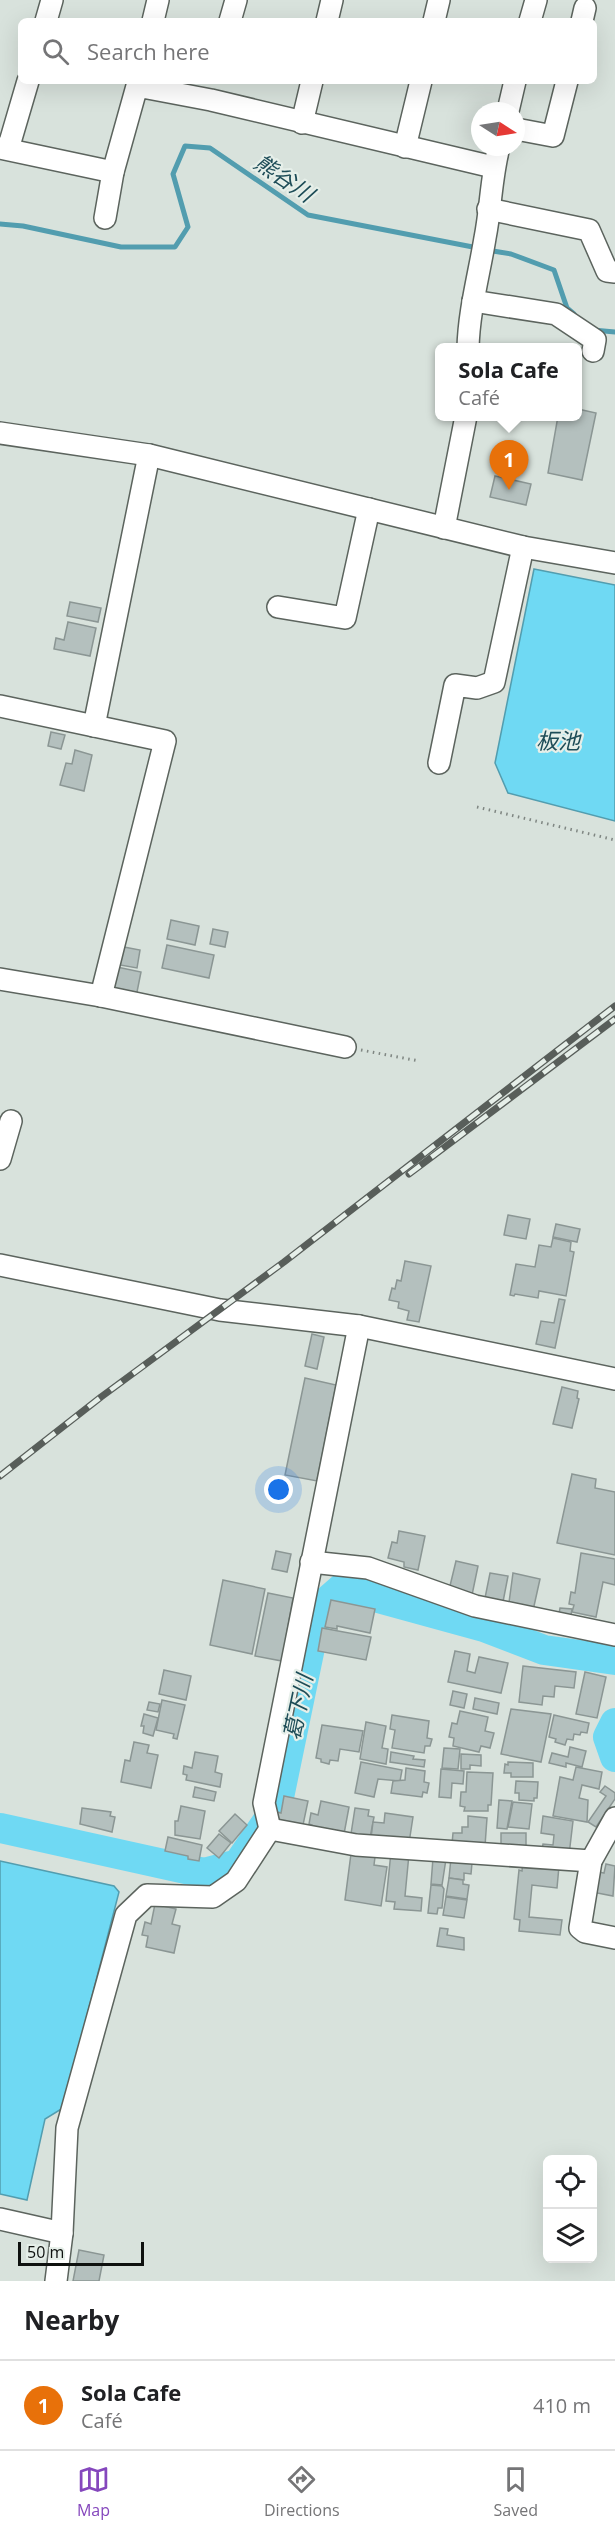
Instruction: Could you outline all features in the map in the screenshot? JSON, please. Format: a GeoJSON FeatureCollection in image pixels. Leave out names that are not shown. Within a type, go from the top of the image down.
{"type":"FeatureCollection","features":[{"type":"Feature","properties":{"kind":"street"},"geometry":{"type":"LineString","coordinates":[[47,18],[52,0]]}},
{"type":"Feature","properties":{"kind":"street"},"geometry":{"type":"LineString","coordinates":[[154,18],[158,0]]}},
{"type":"Feature","properties":{"kind":"street"},"geometry":{"type":"LineString","coordinates":[[231,18],[236,0]]}},
{"type":"Feature","properties":{"kind":"street"},"geometry":{"type":"LineString","coordinates":[[328,18],[332,0]]}},
{"type":"Feature","properties":{"kind":"street"},"geometry":{"type":"LineString","coordinates":[[435,18],[439,0]]}},
{"type":"Feature","properties":{"kind":"street"},"geometry":{"type":"LineString","coordinates":[[531,18],[536,0]]}},
{"type":"Feature","properties":{"kind":"street"},"geometry":{"type":"LineString","coordinates":[[27,84],[4,148],[113,172]]}},
{"type":"Feature","properties":{"kind":"street"},"geometry":{"type":"LineString","coordinates":[[105,218],[113,172],[138,84]]}},
{"type":"Feature","properties":{"kind":"street"},"geometry":{"type":"LineString","coordinates":[[147,84],[213,91],[302,123],[405,147],[496,157],[469,343]]}},
{"type":"Feature","properties":{"kind":"street"},"geometry":{"type":"LineString","coordinates":[[302,123],[311,84]]}},
{"type":"Feature","properties":{"kind":"street"},"geometry":{"type":"LineString","coordinates":[[405,147],[420,84]]}},
{"type":"Feature","properties":{"kind":"street"},"geometry":{"type":"LineString","coordinates":[[510,102],[514,84]]}},
{"type":"Feature","properties":{"kind":"street"},"geometry":{"type":"LineString","coordinates":[[525,131],[553,136],[566,84]]}},
{"type":"Feature","properties":{"kind":"street"},"geometry":{"type":"LineString","coordinates":[[488,209],[589,230],[607,271],[615,273]]}},
{"type":"Feature","properties":{"kind":"street"},"geometry":{"type":"LineString","coordinates":[[473,301],[556,314],[595,340],[593,351]]}},
{"type":"Feature","properties":{"kind":"street"},"geometry":{"type":"LineString","coordinates":[[444,528],[465,421]]}},
{"type":"Feature","properties":{"kind":"street"},"geometry":{"type":"LineString","coordinates":[[0,433],[149,455],[523,547],[615,563]]}},
{"type":"Feature","properties":{"kind":"street"},"geometry":{"type":"LineString","coordinates":[[94,726],[149,455]]}},
{"type":"Feature","properties":{"kind":"street"},"geometry":{"type":"LineString","coordinates":[[278,607],[345,618],[369,509]]}},
{"type":"Feature","properties":{"kind":"street"},"geometry":{"type":"LineString","coordinates":[[439,763],[455,685],[477,688],[494,682],[523,547]]}},
{"type":"Feature","properties":{"kind":"street"},"geometry":{"type":"LineString","coordinates":[[0,706],[165,741],[100,996]]}},
{"type":"Feature","properties":{"kind":"street"},"geometry":{"type":"LineString","coordinates":[[0,979],[100,996],[345,1047]]}},
{"type":"Feature","properties":{"kind":"street"},"geometry":{"type":"LineString","coordinates":[[0,1159],[11,1121]]}},
{"type":"Feature","properties":{"kind":"street"},"geometry":{"type":"LineString","coordinates":[[0,1265],[220,1310],[359,1326],[615,1379]]}},
{"type":"Feature","properties":{"kind":"street"},"geometry":{"type":"LineString","coordinates":[[56,2281],[62,2233],[68,2128],[126,1915],[147,1895],[213,1897],[236,1881],[270,1829],[264,1803],[359,1326]]}},
{"type":"Feature","properties":{"kind":"street"},"geometry":{"type":"LineString","coordinates":[[311,1562],[368,1568],[475,1606],[615,1635]]}},
{"type":"Feature","properties":{"kind":"street"},"geometry":{"type":"LineString","coordinates":[[615,1818],[591,1861],[580,1928],[585,1932],[615,1938]]}},
{"type":"Feature","properties":{"kind":"street"},"geometry":{"type":"LineString","coordinates":[[270,1829],[356,1845],[591,1861]]}},
{"type":"Feature","properties":{"kind":"street"},"geometry":{"type":"LineString","coordinates":[[0,2219],[62,2233]]}},
{"type":"Feature","properties":{"kind":"path"},"geometry":{"type":"LineString","coordinates":[[477,807],[615,840]]}},
{"type":"Feature","properties":{"kind":"path"},"geometry":{"type":"LineString","coordinates":[[345,1047],[419,1061]]}},
{"type":"Feature","properties":{"kind":"water","name":"板池"},"geometry":{"type":"Polygon","coordinates":[[[534,569],[615,585],[615,821],[508,793],[495,763],[534,569]]]}},
{"type":"Feature","properties":{"kind":"water"},"geometry":{"type":"Polygon","coordinates":[[[0,1861],[114,1886],[119,1892],[63,2108],[45,2119],[27,2200],[0,2194],[0,1861]]]}},
{"type":"Feature","properties":{"kind":"building"},"geometry":{"type":"Polygon","coordinates":[[[582,410],[596,413],[582,480],[548,473],[557,421],[582,421],[582,410]]]}},
{"type":"Feature","properties":{"kind":"building"},"geometry":{"type":"Polygon","coordinates":[[[495,476],[531,484],[526,505],[490,497],[495,476]]]}},
{"type":"Feature","properties":{"kind":"building"},"geometry":{"type":"Polygon","coordinates":[[[70,602],[101,608],[98,622],[67,616],[70,602]]]}},
{"type":"Feature","properties":{"kind":"building"},"geometry":{"type":"Polygon","coordinates":[[[68,622],[96,628],[90,656],[54,649],[56,638],[64,640],[68,622]]]}},
{"type":"Feature","properties":{"kind":"building"},"geometry":{"type":"Polygon","coordinates":[[[51,732],[65,735],[61,749],[48,746],[51,732]]]}},
{"type":"Feature","properties":{"kind":"building"},"geometry":{"type":"Polygon","coordinates":[[[75,750],[92,755],[84,791],[60,785],[66,763],[72,764],[75,750]]]}},
{"type":"Feature","properties":{"kind":"building"},"geometry":{"type":"Polygon","coordinates":[[[171,920],[199,926],[195,945],[167,939],[171,920]]]}},
{"type":"Feature","properties":{"kind":"building"},"geometry":{"type":"Polygon","coordinates":[[[213,929],[228,932],[225,947],[210,944],[213,929]]]}},
{"type":"Feature","properties":{"kind":"building"},"geometry":{"type":"Polygon","coordinates":[[[167,945],[214,955],[209,978],[162,968],[167,945]]]}},
{"type":"Feature","properties":{"kind":"building"},"geometry":{"type":"Polygon","coordinates":[[[124,947],[140,950],[137,968],[120,965],[124,947]]]}},
{"type":"Feature","properties":{"kind":"building"},"geometry":{"type":"Polygon","coordinates":[[[117,967],[141,972],[136,997],[112,991],[117,967]]]}},
{"type":"Feature","properties":{"kind":"building"},"geometry":{"type":"Polygon","coordinates":[[[508,1215],[530,1219],[526,1239],[504,1235],[508,1215]]]}},
{"type":"Feature","properties":{"kind":"building"},"geometry":{"type":"Polygon","coordinates":[[[556,1224],[580,1229],[577,1242],[553,1237],[556,1224]]]}},
{"type":"Feature","properties":{"kind":"building"},"geometry":{"type":"Polygon","coordinates":[[[553,1238],[571,1242],[570,1251],[574,1252],[566,1296],[539,1291],[538,1298],[510,1295],[516,1264],[535,1267],[539,1245],[551,1247],[553,1238]]]}},
{"type":"Feature","properties":{"kind":"building"},"geometry":{"type":"Polygon","coordinates":[[[405,1261],[431,1266],[419,1322],[407,1320],[409,1311],[398,1308],[399,1302],[389,1300],[397,1280],[401,1281],[405,1261]]]}},
{"type":"Feature","properties":{"kind":"building"},"geometry":{"type":"Polygon","coordinates":[[[559,1299],[565,1300],[555,1348],[536,1344],[541,1321],[554,1323],[559,1299]]]}},
{"type":"Feature","properties":{"kind":"building"},"geometry":{"type":"Polygon","coordinates":[[[312,1334],[324,1337],[317,1369],[305,1366],[312,1334]]]}},
{"type":"Feature","properties":{"kind":"building"},"geometry":{"type":"Polygon","coordinates":[[[305,1378],[336,1385],[317,1481],[285,1475],[305,1378]]]}},
{"type":"Feature","properties":{"kind":"building"},"geometry":{"type":"Polygon","coordinates":[[[562,1387],[578,1391],[577,1398],[579,1399],[572,1428],[553,1424],[562,1387]]]}},
{"type":"Feature","properties":{"kind":"building"},"geometry":{"type":"Polygon","coordinates":[[[572,1474],[596,1479],[595,1488],[615,1492],[615,1555],[557,1543],[572,1474]]]}},
{"type":"Feature","properties":{"kind":"building"},"geometry":{"type":"Polygon","coordinates":[[[399,1531],[425,1536],[418,1570],[404,1567],[404,1562],[388,1558],[392,1542],[397,1543],[399,1531]]]}},
{"type":"Feature","properties":{"kind":"building"},"geometry":{"type":"Polygon","coordinates":[[[276,1551],[291,1554],[287,1572],[272,1569],[276,1551]]]}},
{"type":"Feature","properties":{"kind":"building"},"geometry":{"type":"Polygon","coordinates":[[[581,1553],[615,1559],[615,1585],[603,1582],[596,1617],[572,1612],[574,1605],[569,1604],[571,1592],[575,1593],[581,1553]]]}},
{"type":"Feature","properties":{"kind":"building"},"geometry":{"type":"Polygon","coordinates":[[[456,1561],[478,1566],[472,1595],[449,1590],[456,1561]]]}},
{"type":"Feature","properties":{"kind":"building"},"geometry":{"type":"Polygon","coordinates":[[[490,1573],[508,1576],[502,1607],[484,1603],[490,1573]]]}},
{"type":"Feature","properties":{"kind":"building"},"geometry":{"type":"Polygon","coordinates":[[[513,1573],[540,1579],[532,1615],[508,1610],[513,1573]]]}},
{"type":"Feature","properties":{"kind":"building"},"geometry":{"type":"Polygon","coordinates":[[[223,1580],[265,1589],[252,1654],[210,1645],[223,1580]]]}},
{"type":"Feature","properties":{"kind":"building"},"geometry":{"type":"Polygon","coordinates":[[[268,1593],[293,1598],[282,1661],[255,1656],[268,1593]]]}},
{"type":"Feature","properties":{"kind":"building"},"geometry":{"type":"Polygon","coordinates":[[[331,1600],[375,1609],[370,1633],[337,1626],[337,1629],[325,1627],[331,1600]]]}},
{"type":"Feature","properties":{"kind":"building"},"geometry":{"type":"Polygon","coordinates":[[[560,1608],[572,1609],[570,1621],[558,1619],[560,1608]]]}},
{"type":"Feature","properties":{"kind":"building"},"geometry":{"type":"Polygon","coordinates":[[[322,1628],[371,1637],[366,1660],[318,1651],[322,1628]]]}},
{"type":"Feature","properties":{"kind":"building"},"geometry":{"type":"Polygon","coordinates":[[[455,1651],[470,1654],[467,1671],[475,1673],[479,1657],[508,1663],[501,1693],[448,1682],[455,1651]]]}},
{"type":"Feature","properties":{"kind":"building"},"geometry":{"type":"Polygon","coordinates":[[[523,1666],[576,1672],[574,1688],[555,1686],[554,1697],[543,1696],[542,1705],[519,1702],[523,1666]]]}},
{"type":"Feature","properties":{"kind":"building"},"geometry":{"type":"Polygon","coordinates":[[[164,1670],[191,1676],[186,1700],[159,1694],[164,1670]]]}},
{"type":"Feature","properties":{"kind":"building"},"geometry":{"type":"Polygon","coordinates":[[[585,1672],[606,1677],[597,1718],[576,1714],[585,1672]]]}},
{"type":"Feature","properties":{"kind":"building"},"geometry":{"type":"Polygon","coordinates":[[[453,1691],[467,1694],[464,1708],[450,1705],[453,1691]]]}},
{"type":"Feature","properties":{"kind":"building"},"geometry":{"type":"Polygon","coordinates":[[[475,1698],[499,1703],[497,1714],[473,1709],[475,1698]]]}},
{"type":"Feature","properties":{"kind":"building"},"geometry":{"type":"Polygon","coordinates":[[[162,1700],[185,1705],[177,1739],[173,1738],[174,1734],[156,1730],[162,1700]]]}},
{"type":"Feature","properties":{"kind":"building"},"geometry":{"type":"Polygon","coordinates":[[[149,1702],[160,1704],[158,1712],[147,1710],[149,1702]]]}},
{"type":"Feature","properties":{"kind":"building"},"geometry":{"type":"Polygon","coordinates":[[[511,1709],[551,1714],[541,1762],[501,1754],[511,1709]]]}},
{"type":"Feature","properties":{"kind":"building"},"geometry":{"type":"Polygon","coordinates":[[[460,1711],[488,1717],[485,1731],[494,1733],[490,1748],[481,1746],[479,1752],[453,1746],[454,1738],[449,1737],[452,1723],[457,1724],[460,1711]]]}},
{"type":"Feature","properties":{"kind":"building"},"geometry":{"type":"Polygon","coordinates":[[[144,1714],[158,1718],[153,1736],[143,1733],[144,1726],[141,1726],[144,1714]]]}},
{"type":"Feature","properties":{"kind":"building"},"geometry":{"type":"Polygon","coordinates":[[[392,1715],[429,1721],[427,1738],[432,1739],[430,1746],[425,1746],[424,1753],[392,1748],[395,1730],[390,1729],[392,1715]]]}},
{"type":"Feature","properties":{"kind":"building"},"geometry":{"type":"Polygon","coordinates":[[[554,1715],[589,1723],[587,1733],[574,1734],[573,1740],[567,1739],[565,1745],[555,1742],[556,1739],[549,1737],[554,1715]]]}},
{"type":"Feature","properties":{"kind":"building"},"geometry":{"type":"Polygon","coordinates":[[[366,1722],[386,1726],[382,1748],[388,1749],[386,1764],[360,1759],[366,1722]]]}},
{"type":"Feature","properties":{"kind":"building"},"geometry":{"type":"Polygon","coordinates":[[[322,1725],[363,1731],[359,1752],[340,1749],[338,1761],[330,1760],[329,1764],[321,1762],[321,1759],[316,1758],[322,1725]]]}},
{"type":"Feature","properties":{"kind":"building"},"geometry":{"type":"Polygon","coordinates":[[[134,1742],[149,1745],[147,1753],[158,1755],[151,1788],[121,1782],[125,1760],[130,1761],[134,1742]]]}},
{"type":"Feature","properties":{"kind":"building"},"geometry":{"type":"Polygon","coordinates":[[[570,1747],[586,1751],[582,1767],[566,1763],[566,1767],[549,1763],[552,1753],[568,1757],[570,1747]]]}},
{"type":"Feature","properties":{"kind":"building"},"geometry":{"type":"Polygon","coordinates":[[[444,1748],[460,1749],[458,1769],[442,1768],[444,1748]]]}},
{"type":"Feature","properties":{"kind":"building"},"geometry":{"type":"Polygon","coordinates":[[[195,1752],[218,1756],[215,1772],[222,1774],[220,1787],[186,1780],[187,1775],[183,1774],[184,1766],[192,1768],[195,1752]]]}},
{"type":"Feature","properties":{"kind":"building"},"geometry":{"type":"Polygon","coordinates":[[[391,1752],[425,1760],[424,1767],[390,1762],[391,1752]]]}},
{"type":"Feature","properties":{"kind":"building"},"geometry":{"type":"Polygon","coordinates":[[[461,1754],[481,1755],[481,1766],[470,1765],[470,1769],[461,1769],[461,1754]]]}},
{"type":"Feature","properties":{"kind":"building"},"geometry":{"type":"Polygon","coordinates":[[[361,1762],[402,1770],[400,1781],[378,1779],[374,1797],[355,1793],[361,1762]]]}},
{"type":"Feature","properties":{"kind":"building"},"geometry":{"type":"Polygon","coordinates":[[[508,1762],[533,1763],[533,1777],[511,1777],[511,1773],[504,1773],[505,1764],[508,1765],[508,1762]]]}},
{"type":"Feature","properties":{"kind":"building"},"geometry":{"type":"Polygon","coordinates":[[[576,1767],[602,1772],[599,1789],[582,1785],[579,1798],[588,1800],[587,1822],[553,1816],[560,1777],[573,1780],[576,1767]]]}},
{"type":"Feature","properties":{"kind":"building"},"geometry":{"type":"Polygon","coordinates":[[[406,1768],[425,1771],[424,1782],[429,1783],[427,1793],[423,1792],[422,1797],[391,1793],[393,1781],[405,1780],[406,1768]]]}},
{"type":"Feature","properties":{"kind":"building"},"geometry":{"type":"Polygon","coordinates":[[[441,1769],[464,1771],[463,1784],[452,1783],[451,1798],[439,1797],[441,1769]]]}},
{"type":"Feature","properties":{"kind":"building"},"geometry":{"type":"Polygon","coordinates":[[[467,1772],[493,1773],[491,1805],[488,1805],[488,1811],[464,1811],[465,1807],[460,1806],[461,1792],[466,1792],[467,1772]]]}},
{"type":"Feature","properties":{"kind":"building"},"geometry":{"type":"Polygon","coordinates":[[[516,1781],[538,1782],[537,1798],[534,1798],[534,1801],[519,1800],[519,1793],[515,1793],[516,1781]]]}},
{"type":"Feature","properties":{"kind":"building"},"geometry":{"type":"Polygon","coordinates":[[[605,1786],[615,1793],[615,1799],[596,1827],[588,1822],[606,1796],[600,1792],[605,1786]]]}},
{"type":"Feature","properties":{"kind":"building"},"geometry":{"type":"Polygon","coordinates":[[[195,1787],[216,1792],[214,1801],[193,1797],[195,1787]]]}},
{"type":"Feature","properties":{"kind":"building"},"geometry":{"type":"Polygon","coordinates":[[[284,1796],[308,1801],[303,1825],[275,1820],[277,1812],[281,1813],[284,1796]]]}},
{"type":"Feature","properties":{"kind":"building"},"geometry":{"type":"Polygon","coordinates":[[[499,1800],[512,1801],[507,1829],[497,1828],[499,1800]]]}},
{"type":"Feature","properties":{"kind":"building"},"geometry":{"type":"Polygon","coordinates":[[[321,1801],[349,1807],[344,1834],[312,1828],[309,1824],[311,1813],[318,1815],[321,1801]]]}},
{"type":"Feature","properties":{"kind":"building"},"geometry":{"type":"Polygon","coordinates":[[[513,1802],[532,1804],[529,1829],[508,1827],[513,1802]]]}},
{"type":"Feature","properties":{"kind":"building"},"geometry":{"type":"Polygon","coordinates":[[[181,1806],[205,1811],[200,1839],[175,1835],[175,1821],[178,1821],[181,1806]]]}},
{"type":"Feature","properties":{"kind":"building"},"geometry":{"type":"Polygon","coordinates":[[[82,1808],[111,1812],[110,1816],[115,1817],[112,1832],[80,1824],[82,1808]]]}},
{"type":"Feature","properties":{"kind":"building"},"geometry":{"type":"Polygon","coordinates":[[[355,1808],[369,1810],[368,1816],[374,1817],[370,1838],[351,1834],[355,1808]]]}},
{"type":"Feature","properties":{"kind":"building"},"geometry":{"type":"Polygon","coordinates":[[[385,1813],[413,1817],[409,1843],[371,1838],[373,1822],[384,1823],[385,1813]]]}},
{"type":"Feature","properties":{"kind":"building"},"geometry":{"type":"Polygon","coordinates":[[[235,1814],[247,1825],[232,1843],[219,1831],[235,1814]]]}},
{"type":"Feature","properties":{"kind":"building"},"geometry":{"type":"Polygon","coordinates":[[[468,1816],[487,1818],[485,1846],[452,1844],[453,1833],[462,1833],[462,1827],[468,1827],[468,1816]]]}},
{"type":"Feature","properties":{"kind":"building"},"geometry":{"type":"Polygon","coordinates":[[[543,1816],[573,1821],[569,1855],[542,1851],[543,1844],[553,1845],[554,1835],[541,1833],[543,1816]]]}},
{"type":"Feature","properties":{"kind":"building"},"geometry":{"type":"Polygon","coordinates":[[[501,1833],[526,1833],[526,1850],[501,1849],[501,1833]]]}},
{"type":"Feature","properties":{"kind":"building"},"geometry":{"type":"Polygon","coordinates":[[[219,1834],[231,1843],[219,1858],[207,1848],[219,1834]]]}},
{"type":"Feature","properties":{"kind":"building"},"geometry":{"type":"Polygon","coordinates":[[[168,1837],[202,1845],[199,1861],[165,1851],[168,1837]]]}},
{"type":"Feature","properties":{"kind":"building"},"geometry":{"type":"Polygon","coordinates":[[[352,1846],[376,1849],[374,1865],[387,1867],[381,1906],[345,1900],[352,1846]]]}},
{"type":"Feature","properties":{"kind":"building"},"geometry":{"type":"Polygon","coordinates":[[[391,1852],[409,1854],[405,1896],[422,1898],[421,1911],[394,1909],[395,1902],[386,1901],[391,1852]]]}},
{"type":"Feature","properties":{"kind":"building"},"geometry":{"type":"Polygon","coordinates":[[[433,1858],[446,1859],[442,1885],[431,1884],[433,1858]]]}},
{"type":"Feature","properties":{"kind":"building"},"geometry":{"type":"Polygon","coordinates":[[[451,1858],[472,1863],[471,1874],[464,1873],[464,1880],[449,1878],[451,1858]]]}},
{"type":"Feature","properties":{"kind":"building"},"geometry":{"type":"Polygon","coordinates":[[[523,1859],[559,1866],[557,1888],[532,1885],[529,1917],[562,1920],[560,1935],[519,1931],[520,1920],[514,1919],[519,1870],[522,1871],[523,1859]]]}},
{"type":"Feature","properties":{"kind":"building"},"geometry":{"type":"Polygon","coordinates":[[[606,1864],[615,1866],[613,1896],[592,1892],[599,1872],[604,1873],[606,1864]]]}},
{"type":"Feature","properties":{"kind":"building"},"geometry":{"type":"Polygon","coordinates":[[[449,1878],[463,1880],[463,1884],[469,1885],[467,1899],[446,1896],[449,1878]]]}},
{"type":"Feature","properties":{"kind":"building"},"geometry":{"type":"Polygon","coordinates":[[[431,1885],[442,1886],[444,1889],[442,1908],[438,1908],[437,1914],[428,1913],[431,1885]]]}},
{"type":"Feature","properties":{"kind":"building"},"geometry":{"type":"Polygon","coordinates":[[[446,1897],[467,1900],[464,1918],[443,1915],[446,1897]]]}},
{"type":"Feature","properties":{"kind":"building"},"geometry":{"type":"Polygon","coordinates":[[[155,1904],[176,1909],[172,1924],[180,1926],[174,1953],[146,1947],[148,1936],[142,1935],[145,1922],[151,1924],[155,1904]]]}},
{"type":"Feature","properties":{"kind":"building"},"geometry":{"type":"Polygon","coordinates":[[[440,1928],[448,1929],[447,1935],[464,1938],[464,1950],[437,1946],[440,1928]]]}},
{"type":"Feature","properties":{"kind":"building"},"geometry":{"type":"Polygon","coordinates":[[[79,2250],[104,2255],[99,2281],[73,2281],[79,2250]]]}},
{"type":"Feature","properties":{"kind":"waterway","name":"熊谷川"},"geometry":{"type":"LineString","coordinates":[[0,224],[23,226],[121,247],[175,247],[188,227],[173,174],[185,146],[210,148],[308,215],[478,248]]}},
{"type":"Feature","properties":{"kind":"waterway","name":"熊谷川"},"geometry":{"type":"LineString","coordinates":[[487,250],[511,254],[554,270],[567,308],[574,314]]}},
{"type":"Feature","properties":{"kind":"waterway","name":"熊谷川"},"geometry":{"type":"LineString","coordinates":[[593,330],[615,332]]}},
{"type":"Feature","properties":{"kind":"waterway","name":"葛下川"},"geometry":{"type":"LineString","coordinates":[[0,1828],[204,1873],[238,1864],[277,1807],[318,1609],[342,1588],[484,1627],[544,1650],[615,1660]]}},
{"type":"Feature","properties":{"kind":"waterway","name":"葛下川"},"geometry":{"type":"LineString","coordinates":[[615,1723],[608,1737],[615,1757]]}},
{"type":"Feature","properties":{"kind":"railway"},"geometry":{"type":"LineString","coordinates":[[0,1476],[101,1397],[284,1262],[615,1006]]}},
{"type":"Feature","properties":{"kind":"railway"},"geometry":{"type":"LineString","coordinates":[[409,1174],[615,1019]]}},
{"type":"Feature","properties":{"kind":"place","name":"Sola Cafe"},"geometry":{"type":"Point","coordinates":[509,490]}}]}
